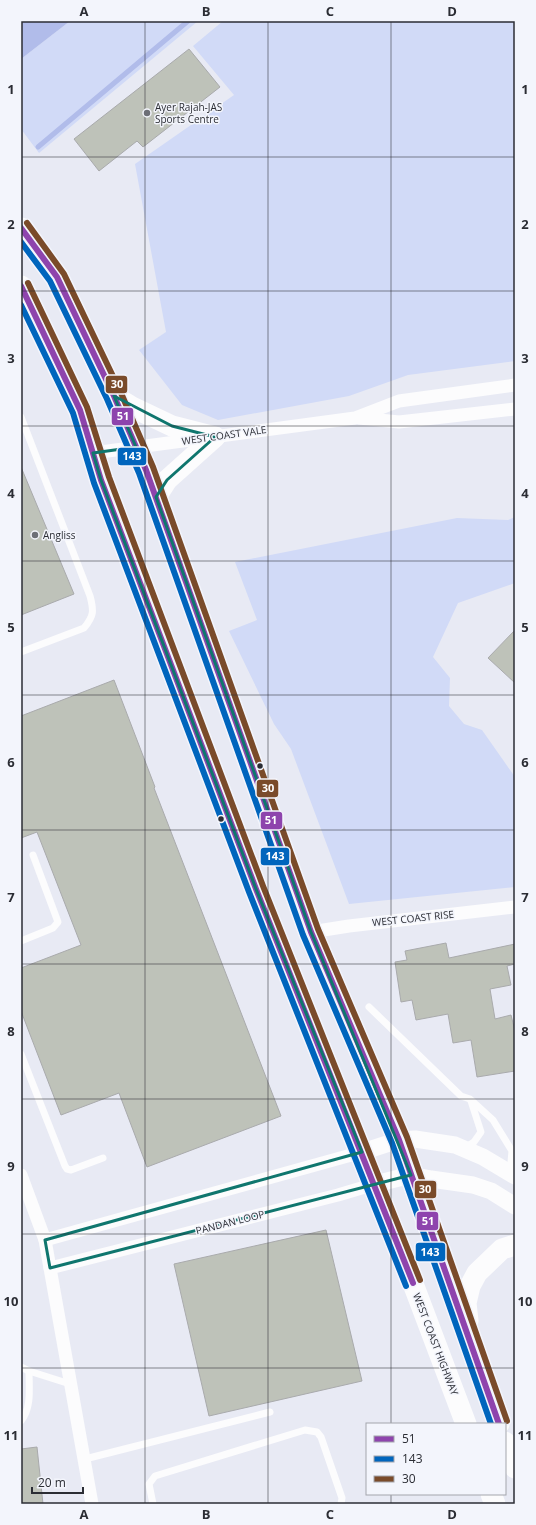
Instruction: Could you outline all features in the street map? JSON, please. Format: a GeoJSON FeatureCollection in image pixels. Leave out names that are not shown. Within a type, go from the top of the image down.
{"type":"FeatureCollection","features":[{"type":"Feature","properties":{"kind":"main road"},"geometry":{"type":"LineString","coordinates":[[21,228],[57,277],[114,396],[156,497],[311,932],[399,1140],[499,1423]]}},
{"type":"Feature","properties":{"kind":"main road","name":"WEST COAST HIGHWAY"},"geometry":{"type":"LineString","coordinates":[[21,286],[80,410],[101,480],[256,889],[375,1184],[466,1423]]}},
{"type":"Feature","properties":{"kind":"main road"},"geometry":{"type":"LineString","coordinates":[[114,396],[132,407],[172,426],[215,437]]}},
{"type":"Feature","properties":{"kind":"main road"},"geometry":{"type":"LineString","coordinates":[[156,497],[167,480],[215,437]]}},
{"type":"Feature","properties":{"kind":"main road"},"geometry":{"type":"LineString","coordinates":[[472,1348],[466,1303],[470,1286],[477,1272],[502,1249],[515,1244]]}},
{"type":"Feature","properties":{"kind":"main road"},"geometry":{"type":"LineString","coordinates":[[506,1445],[515,1468]]}},
{"type":"Feature","properties":{"kind":"street","name":"WEST COAST VALE"},"geometry":{"type":"LineString","coordinates":[[355,418],[399,401],[515,385]]}},
{"type":"Feature","properties":{"kind":"street","name":"WEST COAST VALE"},"geometry":{"type":"LineString","coordinates":[[93,453],[355,418],[399,422],[515,409]]}},
{"type":"Feature","properties":{"kind":"street","name":"WEST COAST RISE"},"geometry":{"type":"LineString","coordinates":[[311,932],[349,926],[515,907]]}},
{"type":"Feature","properties":{"kind":"street"},"geometry":{"type":"LineString","coordinates":[[45,1240],[362,1152],[399,1140],[415,1138],[455,1145],[483,1157],[512,1174]]}},
{"type":"Feature","properties":{"kind":"street"},"geometry":{"type":"LineString","coordinates":[[411,1174],[431,1179],[473,1185],[491,1191],[515,1206]]}},
{"type":"Feature","properties":{"kind":"street","name":"PANDAN LOOP"},"geometry":{"type":"LineString","coordinates":[[50,1268],[338,1195],[411,1174]]}},
{"type":"Feature","properties":{"kind":"street"},"geometry":{"type":"LineString","coordinates":[[21,1175],[45,1240],[92,1504]]}},
{"type":"Feature","properties":{"kind":"lane"},"geometry":{"type":"LineString","coordinates":[[21,417],[90,596],[93,612],[91,620],[84,628],[21,652]]}},
{"type":"Feature","properties":{"kind":"lane"},"geometry":{"type":"LineString","coordinates":[[21,940],[53,928],[58,922],[58,918],[33,855]]}},
{"type":"Feature","properties":{"kind":"lane"},"geometry":{"type":"LineString","coordinates":[[369,1007],[461,1096],[470,1099],[493,1120],[512,1151],[512,1174]]}},
{"type":"Feature","properties":{"kind":"lane"},"geometry":{"type":"LineString","coordinates":[[21,1054],[67,1169],[71,1170],[103,1158]]}},
{"type":"Feature","properties":{"kind":"lane"},"geometry":{"type":"LineString","coordinates":[[464,1149],[474,1142],[480,1132],[479,1124],[470,1099]]}},
{"type":"Feature","properties":{"kind":"lane"},"geometry":{"type":"LineString","coordinates":[[21,1367],[70,1384]]}},
{"type":"Feature","properties":{"kind":"lane"},"geometry":{"type":"LineString","coordinates":[[21,1421],[27,1409],[30,1397],[29,1371]]}},
{"type":"Feature","properties":{"kind":"lane"},"geometry":{"type":"LineString","coordinates":[[85,1459],[270,1412]]}},
{"type":"Feature","properties":{"kind":"lane"},"geometry":{"type":"LineString","coordinates":[[152,1504],[149,1484],[155,1476],[305,1430],[317,1432],[322,1437],[342,1498],[342,1504]]}},
{"type":"Feature","properties":{"kind":"highlighted area"},"geometry":{"type":"Polygon","coordinates":[[[114,396],[172,426],[215,437],[167,480],[156,497],[311,932],[411,1175],[50,1268],[45,1240],[362,1152],[256,889],[101,480],[93,453],[136,447],[114,396]]]}},
{"type":"Feature","properties":{"kind":"shaded area"},"geometry":{"type":"Polygon","coordinates":[[[21,21],[70,21],[21,59],[21,21]]]}},
{"type":"Feature","properties":{"kind":"shaded area"},"geometry":{"type":"Polygon","coordinates":[[[70,21],[198,21],[39,153],[21,129],[21,59],[70,21]]]}},
{"type":"Feature","properties":{"kind":"shaded area"},"geometry":{"type":"Polygon","coordinates":[[[223,21],[515,21],[515,361],[408,375],[349,396],[218,420],[182,405],[139,350],[166,332],[135,164],[234,95],[193,46],[223,21]]]}},
{"type":"Feature","properties":{"kind":"shaded area"},"geometry":{"type":"Polygon","coordinates":[[[515,517],[515,583],[458,603],[433,657],[450,678],[449,706],[464,724],[482,730],[515,777],[515,887],[349,904],[291,749],[274,724],[229,631],[257,620],[235,562],[457,518],[508,520],[515,517]]]}},
{"type":"Feature","properties":{"kind":"building","name":"Ayer Rajah-JAS Sports Centre"},"geometry":{"type":"Polygon","coordinates":[[[189,49],[220,87],[143,147],[137,141],[99,171],[74,139],[189,49]]]}},
{"type":"Feature","properties":{"kind":"building","name":"Angliss"},"geometry":{"type":"Polygon","coordinates":[[[21,467],[74,594],[21,615],[21,467]]]}},
{"type":"Feature","properties":{"kind":"building"},"geometry":{"type":"Polygon","coordinates":[[[515,630],[515,683],[488,658],[515,630]]]}},
{"type":"Feature","properties":{"kind":"building"},"geometry":{"type":"Polygon","coordinates":[[[114,680],[155,787],[154,788],[281,1116],[147,1167],[119,1093],[61,1115],[21,1011],[21,968],[81,945],[37,832],[21,838],[21,716],[114,680]]]}},
{"type":"Feature","properties":{"kind":"building"},"geometry":{"type":"Polygon","coordinates":[[[446,943],[449,958],[515,944],[515,964],[507,966],[511,985],[490,989],[495,1019],[511,1015],[515,1031],[515,1071],[477,1077],[471,1040],[453,1043],[448,1014],[416,1020],[412,1000],[401,1002],[395,962],[407,960],[405,951],[446,943]]]}},
{"type":"Feature","properties":{"kind":"building"},"geometry":{"type":"Polygon","coordinates":[[[326,1230],[362,1381],[209,1416],[174,1264],[326,1230]]]}},
{"type":"Feature","properties":{"kind":"building"},"geometry":{"type":"Polygon","coordinates":[[[37,1447],[43,1504],[21,1504],[21,1449],[37,1447]]]}},
{"type":"Feature","properties":{"kind":"waterway"},"geometry":{"type":"LineString","coordinates":[[38,147],[188,21]]}},
{"type":"Feature","properties":{"kind":"transit line","name":"30"},"geometry":{"type":"LineString","coordinates":[[27,223],[64,274],[121,393],[153,467],[318,929],[407,1137],[507,1421]]}},
{"type":"Feature","properties":{"kind":"transit line","name":"51"},"geometry":{"type":"LineString","coordinates":[[21,228],[57,277],[114,396],[146,470],[311,932],[399,1140],[499,1423]]}},
{"type":"Feature","properties":{"kind":"transit line","name":"143"},"geometry":{"type":"LineString","coordinates":[[21,242],[50,281],[107,399],[139,473],[303,935],[392,1143],[491,1423]]}},
{"type":"Feature","properties":{"kind":"transit line","name":"30"},"geometry":{"type":"LineString","coordinates":[[28,283],[87,407],[109,477],[263,886],[420,1280]]}},
{"type":"Feature","properties":{"kind":"transit line","name":"51"},"geometry":{"type":"LineString","coordinates":[[21,286],[80,410],[101,480],[256,889],[413,1283]]}},
{"type":"Feature","properties":{"kind":"transit line","name":"143"},"geometry":{"type":"LineString","coordinates":[[21,305],[73,413],[94,483],[249,892],[406,1286]]}},
{"type":"Feature","properties":{"kind":"place","name":"Ayer Rajah-JAS Sports Centre"},"geometry":{"type":"Point","coordinates":[147,113]}},
{"type":"Feature","properties":{"kind":"place","name":"Angliss"},"geometry":{"type":"Point","coordinates":[35,535]}}]}
